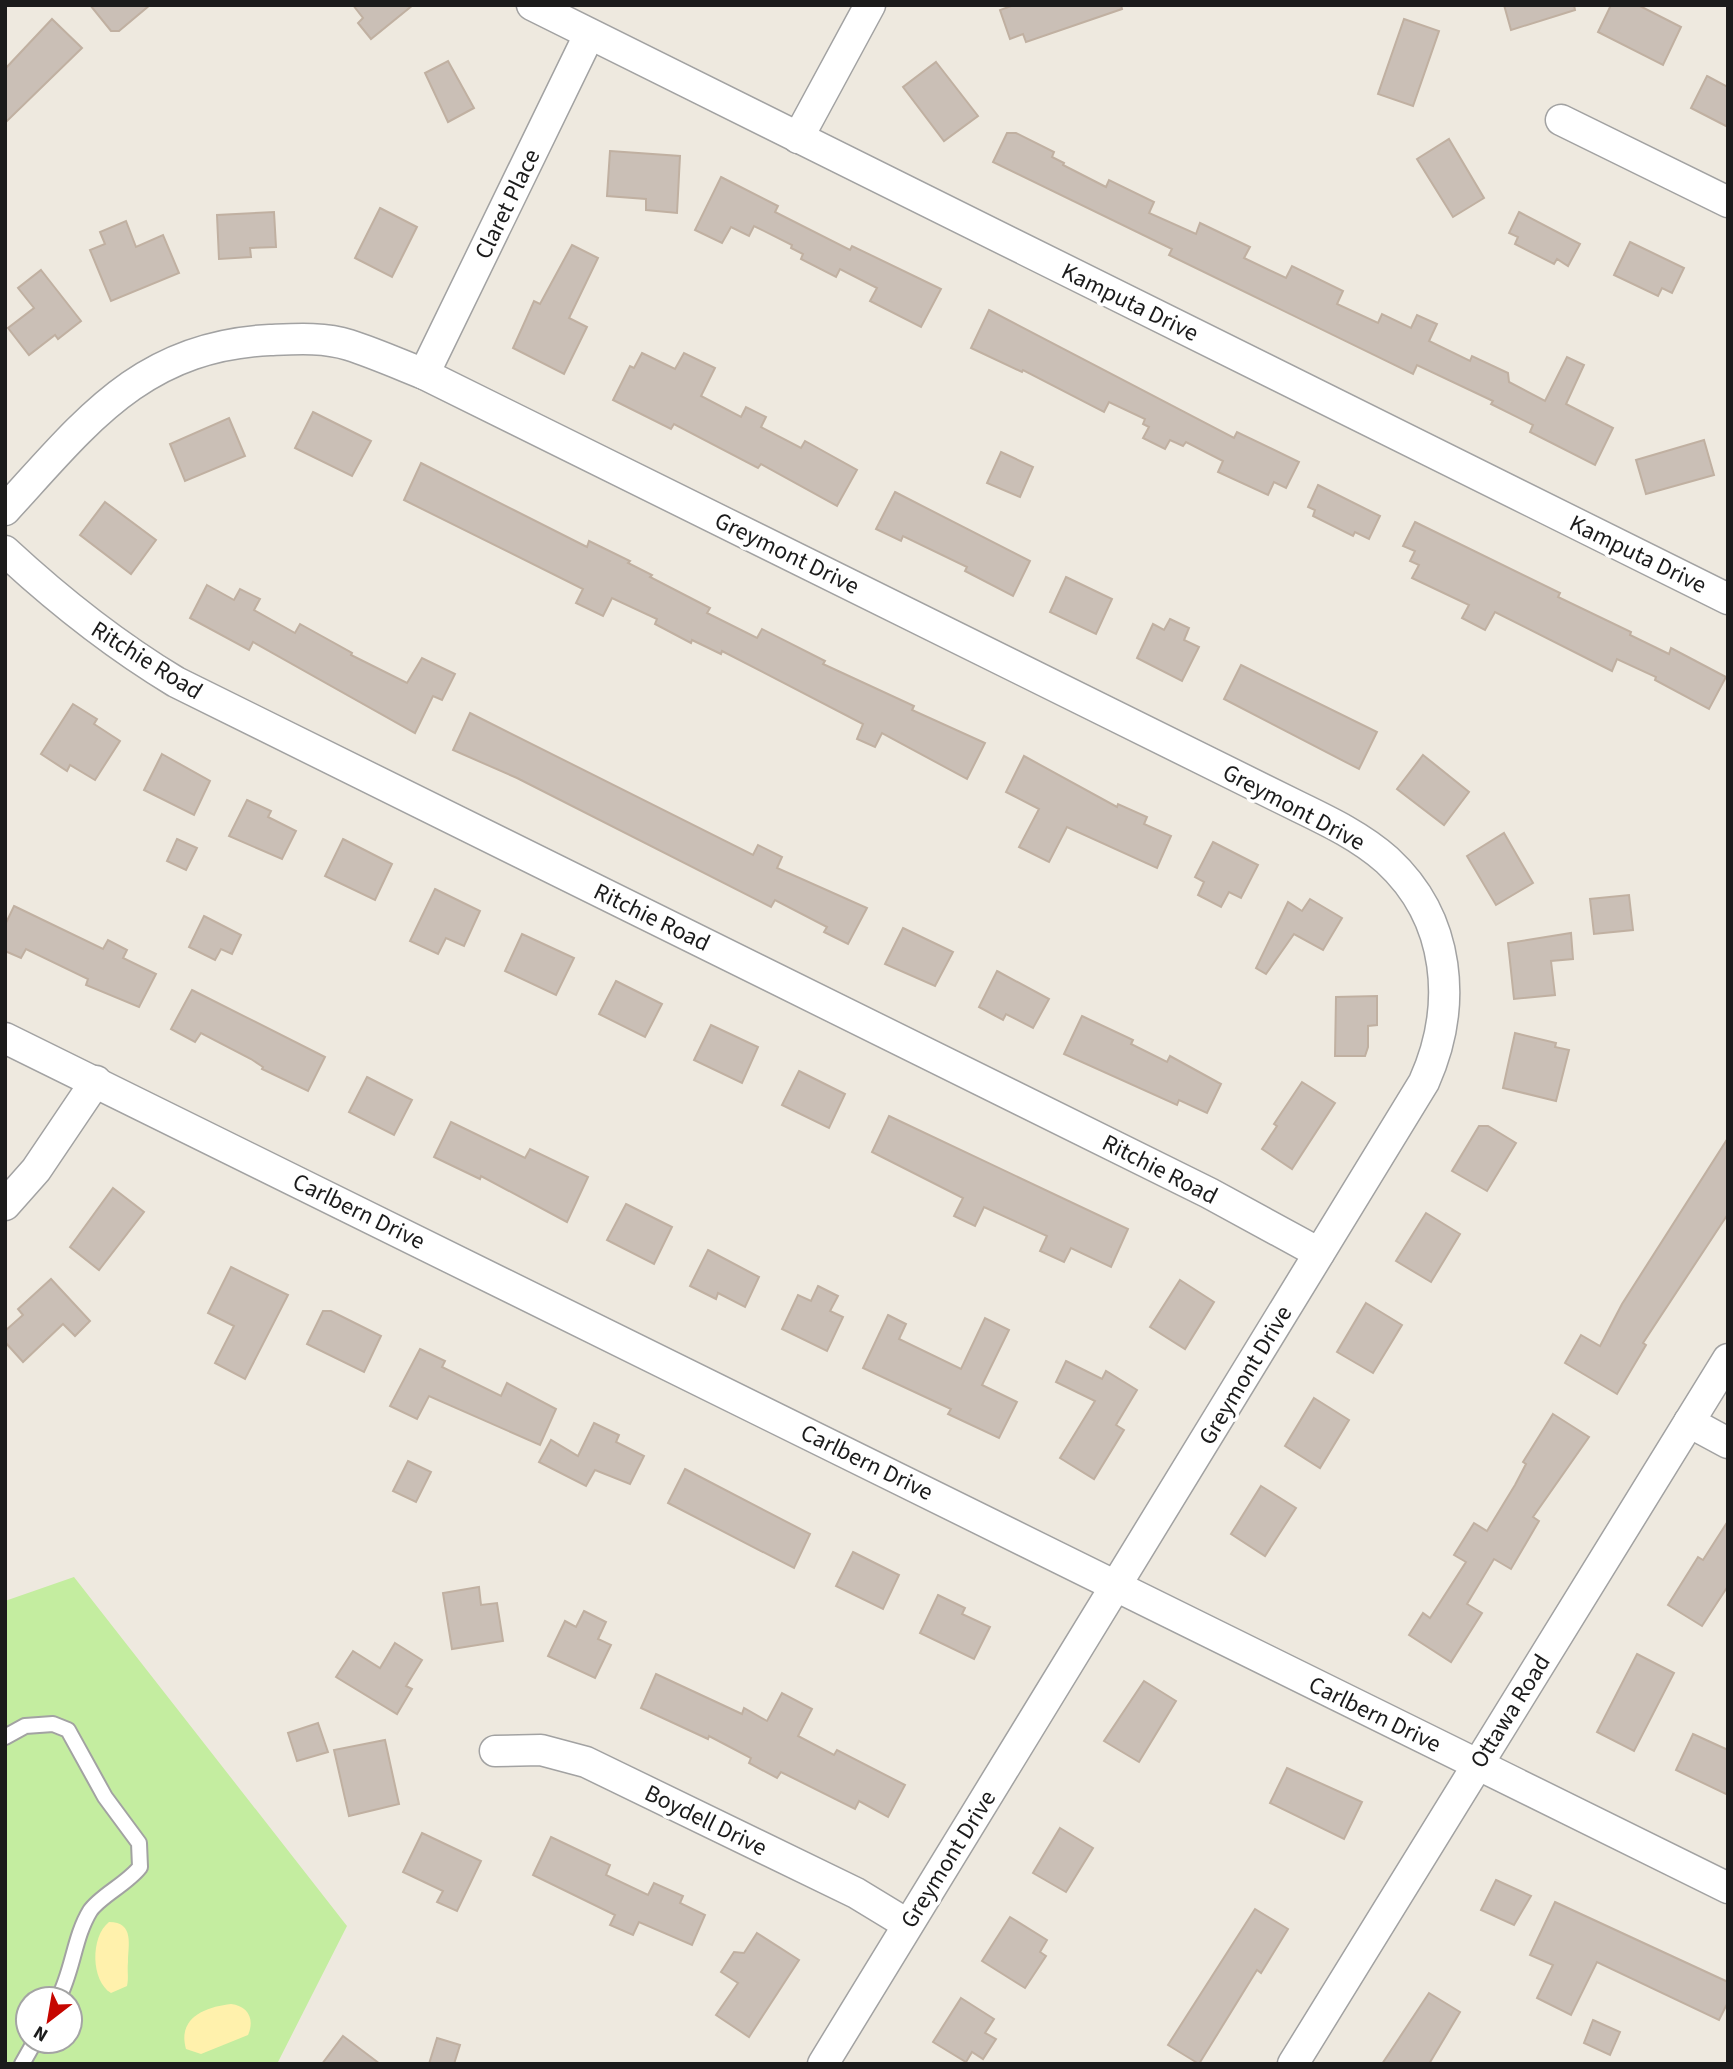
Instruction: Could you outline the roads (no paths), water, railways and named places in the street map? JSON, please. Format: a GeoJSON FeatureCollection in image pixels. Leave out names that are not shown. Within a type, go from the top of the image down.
{"type":"FeatureCollection","features":[{"type":"Feature","properties":{"kind":"street","name":"Kamputa Drive"},"geometry":{"type":"LineString","coordinates":[[532,5],[1727,597]]}},
{"type":"Feature","properties":{"kind":"street"},"geometry":{"type":"LineString","coordinates":[[798,138],[870,5]]}},
{"type":"Feature","properties":{"kind":"street","name":"Claret Place"},"geometry":{"type":"LineString","coordinates":[[424,374],[589,35]]}},
{"type":"Feature","properties":{"kind":"street"},"geometry":{"type":"LineString","coordinates":[[1562,120],[1728,202]]}},
{"type":"Feature","properties":{"kind":"street","name":"Greymont Drive"},"geometry":{"type":"LineString","coordinates":[[5,510],[99,408],[142,377],[186,356],[240,341],[301,338],[347,344],[424,374],[1310,812],[1353,835],[1387,860],[1414,892],[1435,934],[1445,980],[1445,1022],[1438,1050],[1424,1083],[823,2064]]}},
{"type":"Feature","properties":{"kind":"street","name":"Ritchie Road"},"geometry":{"type":"LineString","coordinates":[[5,551],[83,620],[176,681],[1209,1193],[1319,1253]]}},
{"type":"Feature","properties":{"kind":"street","name":"Carlbern Drive"},"geometry":{"type":"LineString","coordinates":[[5,1038],[1728,1888]]}},
{"type":"Feature","properties":{"kind":"street"},"geometry":{"type":"LineString","coordinates":[[5,1205],[36,1170],[96,1081]]}},
{"type":"Feature","properties":{"kind":"street","name":"Ottawa Road"},"geometry":{"type":"LineString","coordinates":[[1293,2064],[1728,1359]]}},
{"type":"Feature","properties":{"kind":"street"},"geometry":{"type":"LineString","coordinates":[[1689,1422],[1728,1443]]}},
{"type":"Feature","properties":{"kind":"street","name":"Boydell Drive"},"geometry":{"type":"LineString","coordinates":[[495,1751],[541,1750],[586,1762],[856,1893],[907,1924]]}},
{"type":"Feature","properties":{"kind":"lane"},"geometry":{"type":"LineString","coordinates":[[5,1737],[25,1726],[53,1724],[68,1730],[105,1797],[139,1843],[140,1867],[128,1882],[91,1909],[66,1985]]}}]}
